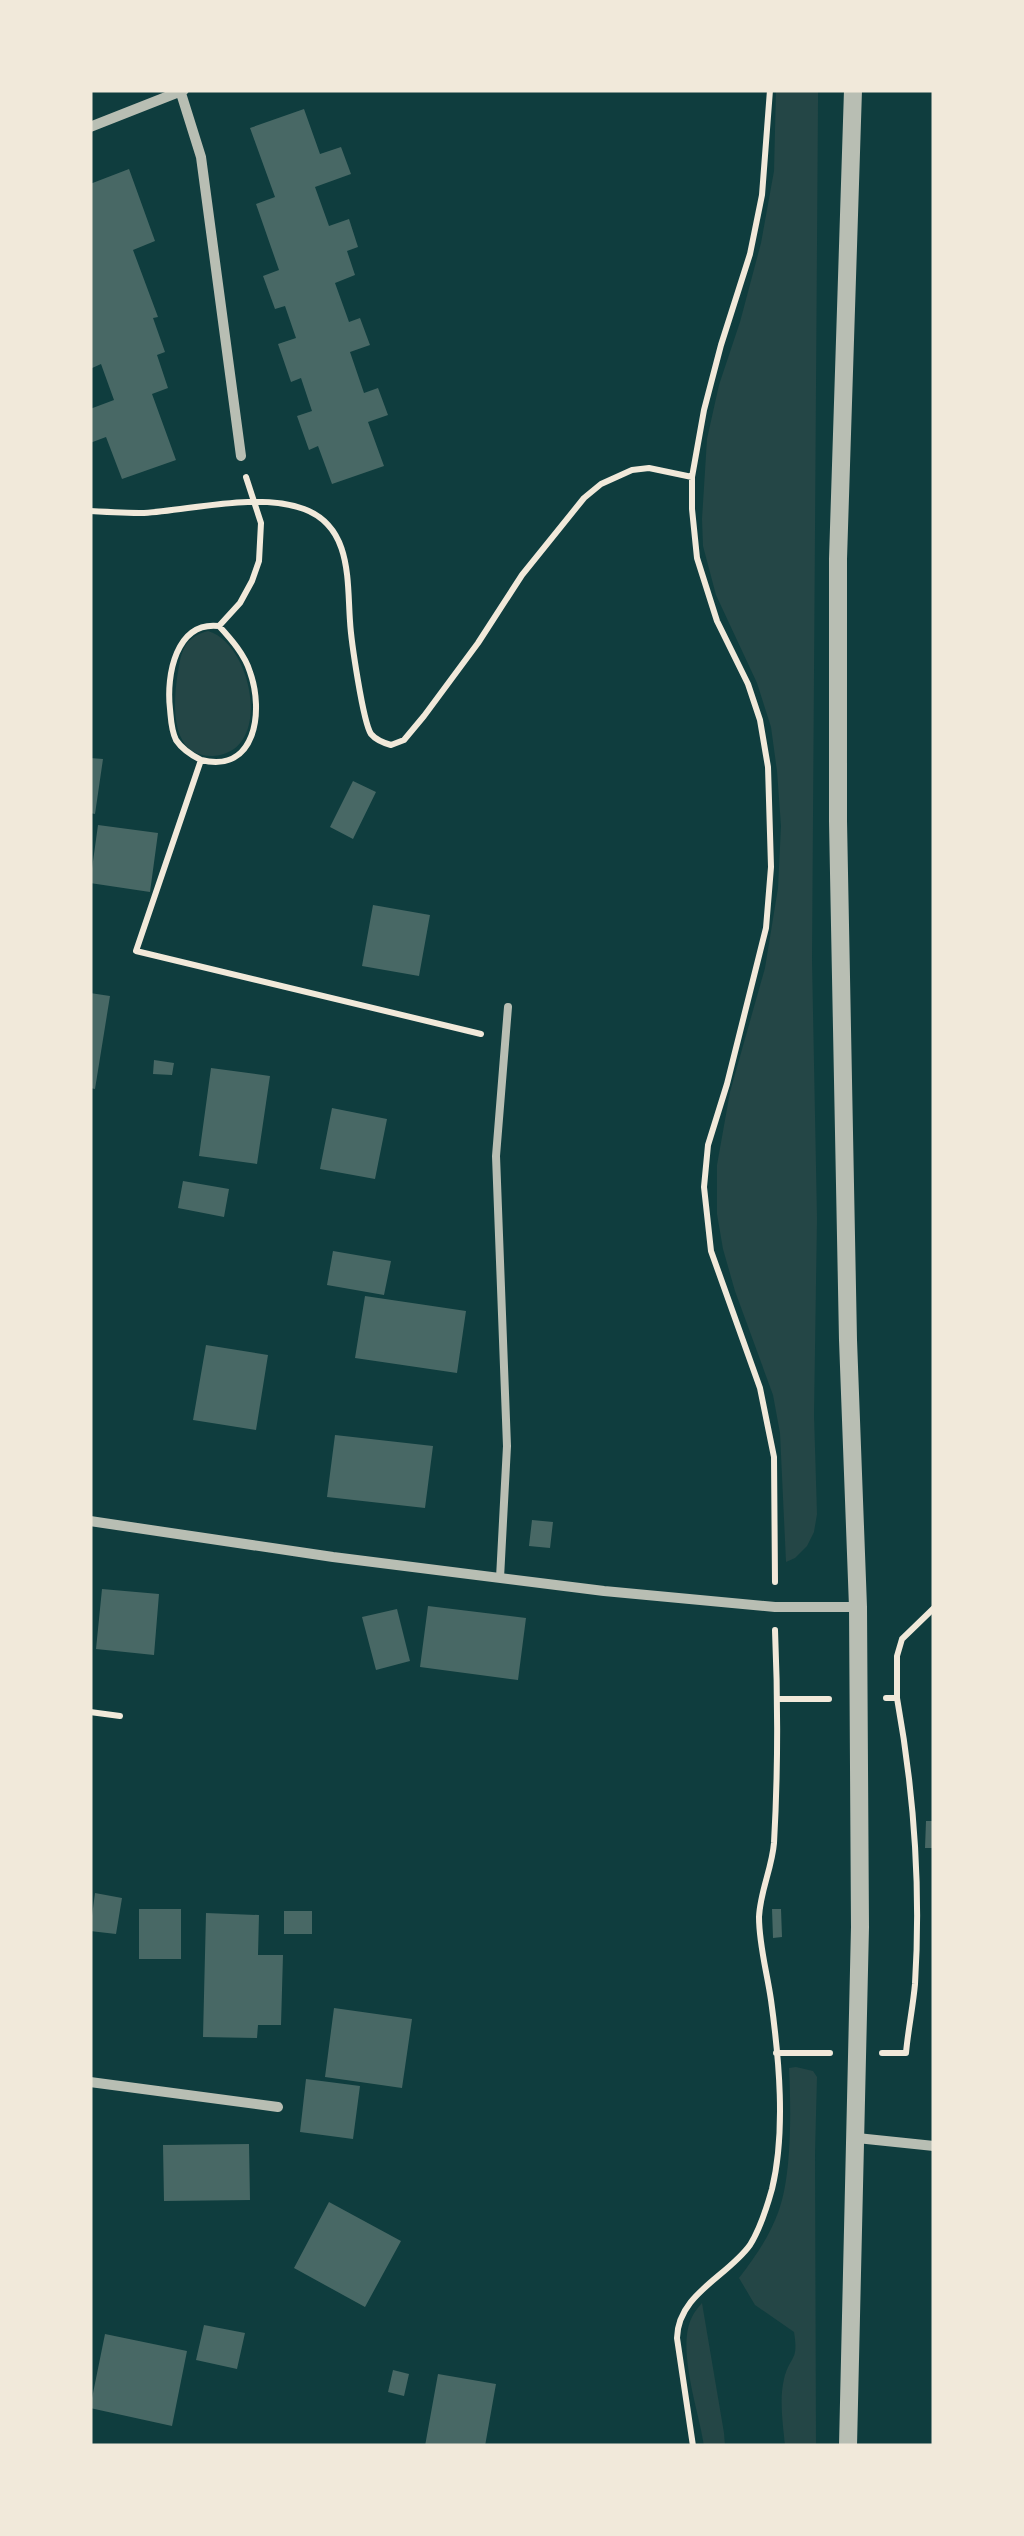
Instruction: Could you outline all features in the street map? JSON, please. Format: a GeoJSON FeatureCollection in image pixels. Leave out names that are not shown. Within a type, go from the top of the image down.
{"type":"FeatureCollection","features":[{"type":"Feature","properties":{"kind":"street"},"geometry":{"type":"LineString","coordinates":[[90,127],[182,90],[201,157],[241,456]]}},
{"type":"Feature","properties":{"kind":"street"},"geometry":{"type":"LineString","coordinates":[[848,2446],[860,1927],[858,1607],[838,784],[838,559],[852,90]]}},
{"type":"Feature","properties":{"kind":"street"},"geometry":{"type":"LineString","coordinates":[[90,1521],[500,1578],[774,1607],[858,1607]]}},
{"type":"Feature","properties":{"kind":"street"},"geometry":{"type":"LineString","coordinates":[[90,2082],[278,2107]]}},
{"type":"Feature","properties":{"kind":"street"},"geometry":{"type":"LineString","coordinates":[[857,2138],[934,2146]]}},
{"type":"Feature","properties":{"kind":"lane"},"geometry":{"type":"LineString","coordinates":[[500,1578],[507,1446],[496,1156],[508,1008]]}},
{"type":"Feature","properties":{"kind":"path"},"geometry":{"type":"LineString","coordinates":[[693,2446],[678,2325],[689,2304],[750,2245],[773,2186],[778,2141],[779,2088],[759,1912],[774,1848],[774,1457],[760,1388],[712,1252],[704,1187],[708,1145],[766,928],[771,867],[768,767],[760,720],[748,684],[717,620],[697,558],[692,509],[692,476],[704,410],[750,254],[762,196],[770,90]]}},
{"type":"Feature","properties":{"kind":"path"},"geometry":{"type":"LineString","coordinates":[[219,626],[240,602],[259,562],[261,523],[241,456]]}},
{"type":"Feature","properties":{"kind":"path"},"geometry":{"type":"LineString","coordinates":[[90,511],[141,513],[253,502],[304,509],[326,522],[343,548],[349,578],[350,622],[370,733],[391,745],[404,740],[424,716],[478,644],[522,575],[584,498],[601,484],[632,470],[648,468],[692,476]]}},
{"type":"Feature","properties":{"kind":"path"},"geometry":{"type":"LineString","coordinates":[[206,624],[219,626],[250,670],[256,724],[251,739],[230,760],[214,763],[184,749],[172,728],[168,695],[170,676],[188,635],[206,624]]}},
{"type":"Feature","properties":{"kind":"path"},"geometry":{"type":"LineString","coordinates":[[201,760],[136,951],[486,1036]]}},
{"type":"Feature","properties":{"kind":"path"},"geometry":{"type":"LineString","coordinates":[[898,1698],[897,1656],[902,1640],[934,1608]]}},
{"type":"Feature","properties":{"kind":"path"},"geometry":{"type":"LineString","coordinates":[[90,1712],[120,1716]]}},
{"type":"Feature","properties":{"kind":"shaded area"},"geometry":{"type":"Polygon","coordinates":[[[776,90],[818,90],[812,960],[817,1514],[807,1546],[786,1562],[780,1433],[773,1395],[735,1291],[717,1214],[717,1165],[730,1092],[765,968],[778,888],[781,826],[777,771],[771,727],[757,683],[716,595],[703,546],[702,519],[707,439],[761,243],[774,171],[776,90]]]}},
{"type":"Feature","properties":{"kind":"shaded area"},"geometry":{"type":"Polygon","coordinates":[[[208,631],[224,640],[236,656],[250,697],[250,719],[244,737],[232,750],[213,756],[199,754],[182,740],[175,703],[183,650],[193,638],[208,631]]]}},
{"type":"Feature","properties":{"kind":"shaded area"},"geometry":{"type":"Polygon","coordinates":[[[789,2068],[813,2071],[817,2077],[816,2446],[785,2446],[782,2395],[786,2371],[795,2354],[794,2332],[755,2305],[739,2278],[767,2237],[783,2195],[790,2140],[789,2068]]]}},
{"type":"Feature","properties":{"kind":"shaded area"},"geometry":{"type":"Polygon","coordinates":[[[702,2303],[725,2446],[704,2446],[687,2362],[688,2330],[702,2303]]]}},
{"type":"Feature","properties":{"kind":"building"},"geometry":{"type":"Polygon","coordinates":[[[304,109],[320,154],[341,147],[351,174],[315,187],[329,226],[349,219],[358,247],[347,251],[355,275],[335,283],[349,322],[360,318],[370,345],[350,352],[364,393],[378,388],[388,415],[368,422],[384,466],[332,484],[318,446],[309,450],[297,416],[312,411],[301,378],[291,382],[278,344],[296,338],[285,306],[275,309],[263,276],[279,270],[256,204],[275,197],[250,128],[304,109]]]}},
{"type":"Feature","properties":{"kind":"building"},"geometry":{"type":"Polygon","coordinates":[[[129,169],[155,241],[133,250],[158,317],[153,318],[165,352],[157,355],[168,388],[152,394],[176,460],[122,479],[106,437],[90,443],[90,409],[114,400],[101,364],[90,369],[90,184],[129,169]]]}},
{"type":"Feature","properties":{"kind":"building"},"geometry":{"type":"Polygon","coordinates":[[[90,758],[103,759],[95,814],[90,813],[90,758]]]}},
{"type":"Feature","properties":{"kind":"building"},"geometry":{"type":"Polygon","coordinates":[[[353,781],[376,792],[353,839],[330,827],[353,781]]]}},
{"type":"Feature","properties":{"kind":"building"},"geometry":{"type":"Polygon","coordinates":[[[98,825],[158,833],[150,892],[90,883],[98,825]]]}},
{"type":"Feature","properties":{"kind":"building"},"geometry":{"type":"Polygon","coordinates":[[[373,905],[430,915],[419,976],[362,966],[373,905]]]}},
{"type":"Feature","properties":{"kind":"building"},"geometry":{"type":"Polygon","coordinates":[[[90,993],[110,996],[95,1089],[90,1088],[90,993]]]}},
{"type":"Feature","properties":{"kind":"building"},"geometry":{"type":"Polygon","coordinates":[[[154,1060],[174,1063],[172,1075],[153,1074],[154,1060]]]}},
{"type":"Feature","properties":{"kind":"building"},"geometry":{"type":"Polygon","coordinates":[[[211,1068],[270,1076],[257,1164],[199,1156],[211,1068]]]}},
{"type":"Feature","properties":{"kind":"building"},"geometry":{"type":"Polygon","coordinates":[[[332,1108],[387,1119],[375,1179],[320,1169],[332,1108]]]}},
{"type":"Feature","properties":{"kind":"building"},"geometry":{"type":"Polygon","coordinates":[[[183,1181],[229,1189],[224,1217],[178,1208],[183,1181]]]}},
{"type":"Feature","properties":{"kind":"building"},"geometry":{"type":"Polygon","coordinates":[[[333,1251],[391,1261],[384,1295],[327,1285],[333,1251]]]}},
{"type":"Feature","properties":{"kind":"building"},"geometry":{"type":"Polygon","coordinates":[[[365,1296],[466,1311],[457,1373],[355,1358],[365,1296]]]}},
{"type":"Feature","properties":{"kind":"building"},"geometry":{"type":"Polygon","coordinates":[[[206,1345],[268,1355],[256,1430],[193,1420],[206,1345]]]}},
{"type":"Feature","properties":{"kind":"building"},"geometry":{"type":"Polygon","coordinates":[[[335,1435],[433,1446],[425,1508],[327,1497],[335,1435]]]}},
{"type":"Feature","properties":{"kind":"building"},"geometry":{"type":"Polygon","coordinates":[[[532,1520],[553,1522],[550,1548],[529,1546],[532,1520]]]}},
{"type":"Feature","properties":{"kind":"building"},"geometry":{"type":"Polygon","coordinates":[[[102,1589],[159,1594],[154,1655],[96,1649],[102,1589]]]}},
{"type":"Feature","properties":{"kind":"building"},"geometry":{"type":"Polygon","coordinates":[[[428,1606],[526,1618],[518,1680],[420,1667],[428,1606]]]}},
{"type":"Feature","properties":{"kind":"building"},"geometry":{"type":"Polygon","coordinates":[[[397,1609],[410,1661],[376,1670],[362,1617],[397,1609]]]}},
{"type":"Feature","properties":{"kind":"building"},"geometry":{"type":"Polygon","coordinates":[[[926,1821],[934,1821],[933,1848],[925,1848],[926,1821]]]}},
{"type":"Feature","properties":{"kind":"building"},"geometry":{"type":"Polygon","coordinates":[[[95,1893],[122,1898],[116,1934],[90,1931],[95,1893]]]}},
{"type":"Feature","properties":{"kind":"building"},"geometry":{"type":"Polygon","coordinates":[[[139,1909],[181,1909],[181,1959],[139,1959],[139,1909]]]}},
{"type":"Feature","properties":{"kind":"building"},"geometry":{"type":"Polygon","coordinates":[[[772,1909],[781,1909],[782,1937],[773,1938],[772,1909]]]}},
{"type":"Feature","properties":{"kind":"building"},"geometry":{"type":"Polygon","coordinates":[[[284,1911],[312,1911],[312,1934],[284,1934],[284,1911]]]}},
{"type":"Feature","properties":{"kind":"building"},"geometry":{"type":"Polygon","coordinates":[[[206,1913],[259,1915],[258,1955],[283,1955],[281,2025],[258,2025],[257,2038],[203,2037],[206,1913]]]}},
{"type":"Feature","properties":{"kind":"building"},"geometry":{"type":"Polygon","coordinates":[[[334,2008],[412,2019],[402,2088],[325,2077],[334,2008]]]}},
{"type":"Feature","properties":{"kind":"building"},"geometry":{"type":"Polygon","coordinates":[[[306,2079],[360,2086],[353,2139],[300,2132],[306,2079]]]}},
{"type":"Feature","properties":{"kind":"building"},"geometry":{"type":"Polygon","coordinates":[[[249,2144],[250,2200],[164,2201],[163,2145],[249,2144]]]}},
{"type":"Feature","properties":{"kind":"building"},"geometry":{"type":"Polygon","coordinates":[[[329,2202],[401,2241],[365,2307],[294,2268],[329,2202]]]}},
{"type":"Feature","properties":{"kind":"building"},"geometry":{"type":"Polygon","coordinates":[[[204,2325],[245,2333],[237,2369],[196,2360],[204,2325]]]}},
{"type":"Feature","properties":{"kind":"building"},"geometry":{"type":"Polygon","coordinates":[[[105,2334],[187,2351],[172,2426],[90,2408],[105,2334]]]}},
{"type":"Feature","properties":{"kind":"building"},"geometry":{"type":"Polygon","coordinates":[[[393,2370],[409,2374],[404,2396],[388,2392],[393,2370]]]}},
{"type":"Feature","properties":{"kind":"building"},"geometry":{"type":"Polygon","coordinates":[[[438,2374],[496,2384],[485,2446],[425,2446],[438,2374]]]}}]}
